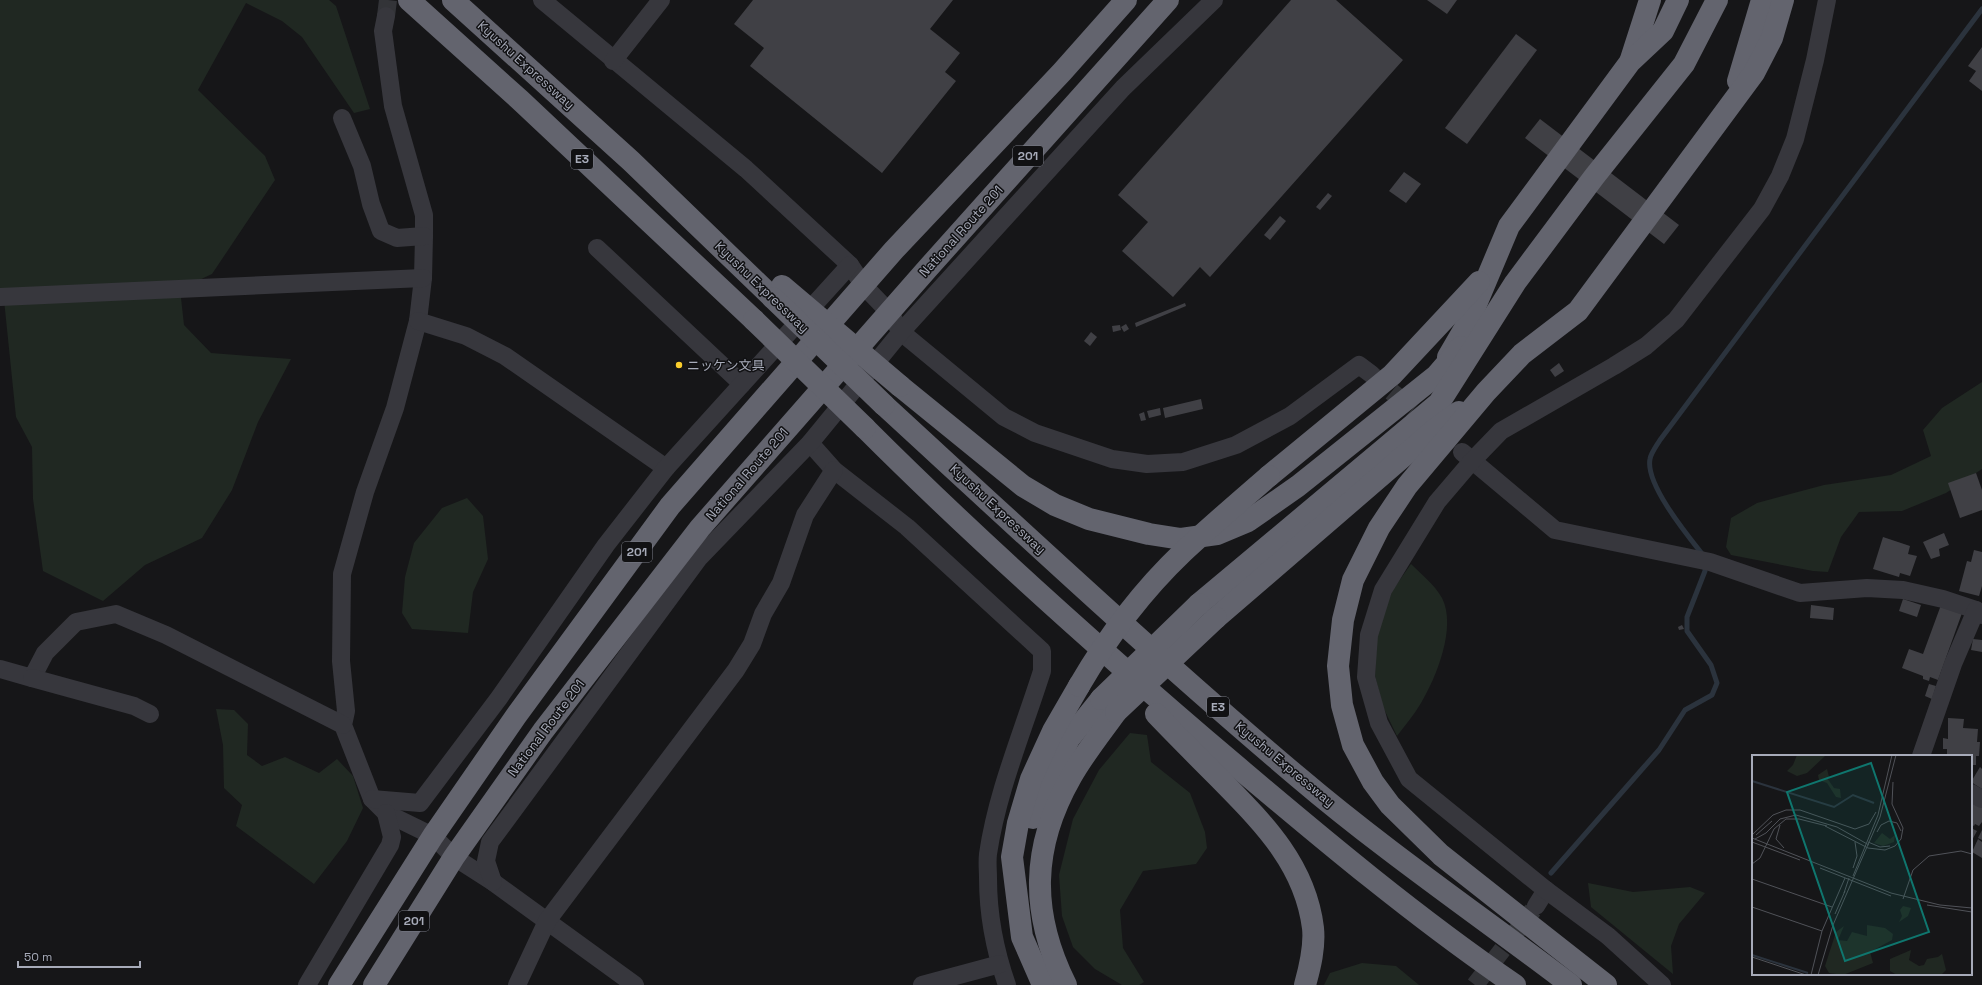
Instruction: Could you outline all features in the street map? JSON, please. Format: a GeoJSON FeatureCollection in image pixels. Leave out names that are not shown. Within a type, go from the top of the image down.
{"type":"FeatureCollection","features":[{"type":"Feature","properties":{"kind":"highway","name":"E3"},"geometry":{"type":"LineString","coordinates":[[409,0],[520,100],[754,320],[935,498],[1051,606],[1279,802],[1389,891],[1514,985]]}},
{"type":"Feature","properties":{"kind":"highway","name":"Kyushu Expressway"},"geometry":{"type":"LineString","coordinates":[[452,0],[539,76],[777,292],[884,405],[1108,611],[1299,778],[1412,868],[1571,985]]}},
{"type":"Feature","properties":{"kind":"highway","name":"201"},"geometry":{"type":"LineString","coordinates":[[339,985],[433,836],[516,716],[670,506],[894,250],[1062,72],[1126,0]]}},
{"type":"Feature","properties":{"kind":"highway","name":"National Route 201"},"geometry":{"type":"LineString","coordinates":[[374,985],[454,857],[543,731],[700,528],[889,312],[1168,0]]}},
{"type":"Feature","properties":{"kind":"highway"},"geometry":{"type":"LineString","coordinates":[[1630,62],[1650,0]]}},
{"type":"Feature","properties":{"kind":"highway"},"geometry":{"type":"LineString","coordinates":[[1437,375],[1469,320],[1509,226],[1630,62],[1663,31],[1678,0]]}},
{"type":"Feature","properties":{"kind":"highway"},"geometry":{"type":"LineString","coordinates":[[1066,985],[1055,963],[1046,936],[1041,902],[1040,873],[1045,841],[1055,809],[1109,706],[1199,604],[1439,403],[1516,283],[1594,176],[1684,64],[1717,0]]}},
{"type":"Feature","properties":{"kind":"highway"},"geometry":{"type":"LineString","coordinates":[[1749,46],[1753,0]]}},
{"type":"Feature","properties":{"kind":"highway"},"geometry":{"type":"LineString","coordinates":[[1733,100],[1762,0]]}},
{"type":"Feature","properties":{"kind":"highway"},"geometry":{"type":"LineString","coordinates":[[1606,985],[1441,855],[1390,805],[1373,782],[1353,745],[1342,705],[1338,666],[1343,620],[1353,580],[1379,528],[1407,486],[1486,392],[1522,354],[1578,311],[1754,73],[1772,38],[1783,0]]}},
{"type":"Feature","properties":{"kind":"highway"},"geometry":{"type":"LineString","coordinates":[[1043,985],[1022,937],[1012,857],[1018,823],[1031,779],[1053,732],[1099,651],[1139,600],[1182,553],[1269,476],[1392,375],[1488,273]]}},
{"type":"Feature","properties":{"kind":"highway"},"geometry":{"type":"LineString","coordinates":[[777,292],[900,386],[1023,486],[1055,505],[1089,519],[1149,534],[1181,539],[1217,534],[1248,521],[1298,486],[1437,375],[1516,283]]}},
{"type":"Feature","properties":{"kind":"highway"},"geometry":{"type":"LineString","coordinates":[[1016,884],[1036,807],[1069,739],[1216,618],[1434,430],[1486,392]]}},
{"type":"Feature","properties":{"kind":"highway"},"geometry":{"type":"LineString","coordinates":[[1051,606],[1251,810],[1276,840],[1296,871],[1306,897],[1313,929],[1311,963],[1305,985]]}},
{"type":"Feature","properties":{"kind":"street"},"geometry":{"type":"LineString","coordinates":[[542,0],[613,61],[746,169],[850,264],[864,286],[889,312],[901,332],[1004,417],[1035,433],[1112,459],[1147,464],[1183,462],[1236,445],[1290,416],[1359,365],[1371,374]]}},
{"type":"Feature","properties":{"kind":"street"},"geometry":{"type":"LineString","coordinates":[[613,61],[661,0]]}},
{"type":"Feature","properties":{"kind":"street"},"geometry":{"type":"LineString","coordinates":[[493,882],[486,861],[490,842],[699,558],[810,443],[901,332],[1123,88],[1214,0]]}},
{"type":"Feature","properties":{"kind":"street"},"geometry":{"type":"LineString","coordinates":[[1662,985],[1608,936],[1546,890],[1409,779],[1379,723],[1366,677],[1369,635],[1383,590],[1437,502],[1467,457],[1501,431],[1646,346],[1676,320],[1762,209],[1780,176],[1794,139],[1815,60],[1827,0]]}},
{"type":"Feature","properties":{"kind":"street"},"geometry":{"type":"LineString","coordinates":[[386,16],[383,31],[393,106],[424,215],[423,278],[418,321],[395,408],[365,492],[342,574],[341,661],[346,711],[343,725],[372,799],[386,813],[433,836],[454,857],[548,920],[635,985]]}},
{"type":"Feature","properties":{"kind":"street"},"geometry":{"type":"LineString","coordinates":[[342,118],[362,166],[371,204],[382,231],[397,238],[424,236]]}},
{"type":"Feature","properties":{"kind":"street"},"geometry":{"type":"LineString","coordinates":[[597,248],[742,384]]}},
{"type":"Feature","properties":{"kind":"street"},"geometry":{"type":"LineString","coordinates":[[372,799],[420,803],[499,698],[606,545],[666,468],[850,264]]}},
{"type":"Feature","properties":{"kind":"street"},"geometry":{"type":"LineString","coordinates":[[0,297],[423,278]]}},
{"type":"Feature","properties":{"kind":"street"},"geometry":{"type":"LineString","coordinates":[[418,321],[466,336],[505,356],[666,468]]}},
{"type":"Feature","properties":{"kind":"street"},"geometry":{"type":"LineString","coordinates":[[810,443],[834,470],[907,527],[1042,651],[1042,671],[998,806],[988,856],[992,929],[1000,964],[1007,985]]}},
{"type":"Feature","properties":{"kind":"street"},"geometry":{"type":"LineString","coordinates":[[1467,457],[1555,530],[1710,562],[1800,593],[1867,588],[1903,590],[1944,599],[1979,612],[1953,664],[1921,755]]}},
{"type":"Feature","properties":{"kind":"street"},"geometry":{"type":"LineString","coordinates":[[517,985],[548,920],[736,670],[752,644],[763,614],[781,583],[805,515],[834,470]]}},
{"type":"Feature","properties":{"kind":"street"},"geometry":{"type":"LineString","coordinates":[[32,678],[46,653],[76,622],[116,614],[166,635],[343,725]]}},
{"type":"Feature","properties":{"kind":"street"},"geometry":{"type":"LineString","coordinates":[[0,669],[134,706],[150,714]]}},
{"type":"Feature","properties":{"kind":"street"},"geometry":{"type":"LineString","coordinates":[[1972,794],[1982,799]]}},
{"type":"Feature","properties":{"kind":"street"},"geometry":{"type":"LineString","coordinates":[[307,985],[390,845],[392,837],[386,813]]}},
{"type":"Feature","properties":{"kind":"street"},"geometry":{"type":"LineString","coordinates":[[1536,906],[1546,890]]}},
{"type":"Feature","properties":{"kind":"street"},"geometry":{"type":"LineString","coordinates":[[922,985],[1000,964]]}},
{"type":"Feature","properties":{"kind":"shaded area"},"geometry":{"type":"Polygon","coordinates":[[[0,0],[329,0],[336,6],[370,109],[354,113],[302,37],[282,21],[246,3],[198,90],[265,156],[275,180],[212,274],[180,289],[184,325],[211,353],[291,359],[258,422],[232,490],[202,538],[145,565],[103,601],[43,571],[33,499],[32,447],[16,417],[3,290],[0,289],[0,0]]]}},
{"type":"Feature","properties":{"kind":"shaded area"},"geometry":{"type":"Polygon","coordinates":[[[1982,382],[1982,469],[1946,493],[1902,511],[1859,512],[1841,537],[1828,572],[1813,571],[1731,555],[1726,547],[1731,518],[1757,503],[1824,485],[1891,475],[1931,456],[1923,430],[1942,408],[1982,382]]]}},
{"type":"Feature","properties":{"kind":"shaded area"},"geometry":{"type":"Polygon","coordinates":[[[467,498],[483,516],[488,559],[473,592],[468,633],[412,629],[402,613],[405,577],[414,543],[442,508],[467,498]]]}},
{"type":"Feature","properties":{"kind":"shaded area"},"geometry":{"type":"Polygon","coordinates":[[[1411,564],[1432,584],[1442,598],[1446,610],[1446,637],[1443,652],[1433,680],[1418,707],[1397,736],[1383,707],[1375,676],[1377,631],[1392,591],[1411,564]]]}},
{"type":"Feature","properties":{"kind":"shaded area"},"geometry":{"type":"Polygon","coordinates":[[[216,709],[234,710],[248,724],[247,755],[262,766],[285,757],[319,773],[337,759],[353,776],[363,808],[347,841],[314,884],[236,826],[242,805],[224,788],[223,745],[216,709]]]}},
{"type":"Feature","properties":{"kind":"shaded area"},"geometry":{"type":"Polygon","coordinates":[[[1130,733],[1147,735],[1151,762],[1190,793],[1205,832],[1207,848],[1196,864],[1143,871],[1120,910],[1123,948],[1144,982],[1139,985],[1122,985],[1095,969],[1073,947],[1062,916],[1059,875],[1073,819],[1099,770],[1130,733]]]}},
{"type":"Feature","properties":{"kind":"shaded area"},"geometry":{"type":"Polygon","coordinates":[[[1588,883],[1633,892],[1690,887],[1705,893],[1679,924],[1671,946],[1673,974],[1591,907],[1588,883]]]}},
{"type":"Feature","properties":{"kind":"shaded area"},"geometry":{"type":"Polygon","coordinates":[[[1362,963],[1396,966],[1419,985],[1324,985],[1330,973],[1362,963]]]}},
{"type":"Feature","properties":{"kind":"building"},"geometry":{"type":"Polygon","coordinates":[[[753,0],[953,0],[930,29],[960,53],[945,72],[956,81],[882,173],[750,66],[764,48],[734,24],[753,0]]]}},
{"type":"Feature","properties":{"kind":"building"},"geometry":{"type":"Polygon","coordinates":[[[1291,0],[1336,0],[1403,60],[1210,277],[1200,267],[1173,297],[1122,251],[1148,222],[1118,195],[1291,0]]]}},
{"type":"Feature","properties":{"kind":"building"},"geometry":{"type":"Polygon","coordinates":[[[1427,0],[1457,0],[1447,14],[1427,0]]]}},
{"type":"Feature","properties":{"kind":"building"},"geometry":{"type":"Polygon","coordinates":[[[1516,34],[1537,50],[1467,144],[1445,128],[1516,34]]]}},
{"type":"Feature","properties":{"kind":"building"},"geometry":{"type":"Polygon","coordinates":[[[1982,47],[1982,91],[1969,81],[1976,71],[1968,66],[1982,47]]]}},
{"type":"Feature","properties":{"kind":"building"},"geometry":{"type":"Polygon","coordinates":[[[1540,119],[1679,225],[1664,244],[1525,138],[1540,119]]]}},
{"type":"Feature","properties":{"kind":"building"},"geometry":{"type":"Polygon","coordinates":[[[1404,172],[1421,184],[1406,203],[1389,191],[1404,172]]]}},
{"type":"Feature","properties":{"kind":"building"},"geometry":{"type":"Polygon","coordinates":[[[1328,193],[1332,196],[1320,210],[1316,207],[1328,193]]]}},
{"type":"Feature","properties":{"kind":"building"},"geometry":{"type":"Polygon","coordinates":[[[1280,216],[1286,221],[1270,240],[1264,235],[1280,216]]]}},
{"type":"Feature","properties":{"kind":"building"},"geometry":{"type":"Polygon","coordinates":[[[1185,303],[1186,306],[1136,327],[1135,323],[1185,303]]]}},
{"type":"Feature","properties":{"kind":"building"},"geometry":{"type":"Polygon","coordinates":[[[1126,324],[1129,329],[1124,332],[1121,327],[1126,324]]]}},
{"type":"Feature","properties":{"kind":"building"},"geometry":{"type":"Polygon","coordinates":[[[1120,325],[1121,330],[1113,332],[1112,326],[1120,325]]]}},
{"type":"Feature","properties":{"kind":"building"},"geometry":{"type":"Polygon","coordinates":[[[1091,332],[1097,337],[1090,346],[1084,341],[1091,332]]]}},
{"type":"Feature","properties":{"kind":"building"},"geometry":{"type":"Polygon","coordinates":[[[1559,363],[1564,371],[1555,377],[1550,370],[1559,363]]]}},
{"type":"Feature","properties":{"kind":"building"},"geometry":{"type":"Polygon","coordinates":[[[1201,399],[1203,409],[1165,418],[1163,408],[1201,399]]]}},
{"type":"Feature","properties":{"kind":"building"},"geometry":{"type":"Polygon","coordinates":[[[1160,408],[1161,415],[1149,418],[1147,411],[1160,408]]]}},
{"type":"Feature","properties":{"kind":"building"},"geometry":{"type":"Polygon","coordinates":[[[1144,412],[1146,420],[1141,421],[1139,414],[1144,412]]]}},
{"type":"Feature","properties":{"kind":"building"},"geometry":{"type":"Polygon","coordinates":[[[1976,473],[1982,490],[1982,510],[1960,518],[1948,483],[1976,473]]]}},
{"type":"Feature","properties":{"kind":"building"},"geometry":{"type":"Polygon","coordinates":[[[1944,533],[1949,545],[1939,549],[1940,556],[1931,559],[1923,542],[1944,533]]]}},
{"type":"Feature","properties":{"kind":"building"},"geometry":{"type":"Polygon","coordinates":[[[1883,537],[1910,546],[1908,554],[1917,556],[1910,576],[1900,573],[1899,577],[1873,569],[1883,537]]]}},
{"type":"Feature","properties":{"kind":"building"},"geometry":{"type":"Polygon","coordinates":[[[1974,550],[1982,552],[1982,586],[1979,596],[1959,591],[1967,561],[1971,562],[1974,550]]]}},
{"type":"Feature","properties":{"kind":"building"},"geometry":{"type":"Polygon","coordinates":[[[1903,599],[1921,605],[1917,617],[1899,611],[1903,599]]]}},
{"type":"Feature","properties":{"kind":"building"},"geometry":{"type":"Polygon","coordinates":[[[1811,605],[1834,608],[1833,620],[1810,618],[1811,605]]]}},
{"type":"Feature","properties":{"kind":"building"},"geometry":{"type":"Polygon","coordinates":[[[1941,605],[1962,613],[1938,680],[1930,677],[1929,681],[1923,679],[1923,676],[1902,668],[1909,649],[1923,654],[1941,605]]]}},
{"type":"Feature","properties":{"kind":"building"},"geometry":{"type":"Polygon","coordinates":[[[1682,625],[1684,629],[1679,630],[1678,627],[1682,625]]]}},
{"type":"Feature","properties":{"kind":"building"},"geometry":{"type":"Polygon","coordinates":[[[1973,639],[1982,640],[1982,652],[1971,650],[1973,639]]]}},
{"type":"Feature","properties":{"kind":"building"},"geometry":{"type":"Polygon","coordinates":[[[1929,684],[1936,686],[1932,699],[1925,696],[1929,684]]]}},
{"type":"Feature","properties":{"kind":"building"},"geometry":{"type":"Polygon","coordinates":[[[1948,718],[1964,719],[1963,728],[1978,729],[1977,742],[1980,742],[1979,756],[1976,756],[1976,765],[1972,765],[1972,755],[1947,755],[1947,749],[1943,749],[1943,738],[1948,739],[1948,718]]]}},
{"type":"Feature","properties":{"kind":"building"},"geometry":{"type":"Polygon","coordinates":[[[1980,767],[1982,769],[1982,789],[1972,783],[1980,767]]]}},
{"type":"Feature","properties":{"kind":"building"},"geometry":{"type":"Polygon","coordinates":[[[1972,800],[1982,805],[1982,822],[1979,826],[1975,824],[1974,826],[1972,825],[1972,800]]]}},
{"type":"Feature","properties":{"kind":"building"},"geometry":{"type":"Polygon","coordinates":[[[1972,828],[1977,831],[1972,840],[1972,828]]]}},
{"type":"Feature","properties":{"kind":"building"},"geometry":{"type":"Polygon","coordinates":[[[1982,830],[1982,840],[1978,838],[1982,830]]]}},
{"type":"Feature","properties":{"kind":"building"},"geometry":{"type":"Polygon","coordinates":[[[1978,839],[1982,842],[1982,858],[1972,852],[1978,839]]]}},
{"type":"Feature","properties":{"kind":"waterway"},"geometry":{"type":"LineString","coordinates":[[1703,555],[1678,523],[1654,482],[1650,470],[1650,459],[1653,452],[1660,440],[1982,9]]}},
{"type":"Feature","properties":{"kind":"waterway"},"geometry":{"type":"LineString","coordinates":[[1551,873],[1659,750],[1685,710],[1712,695],[1717,683],[1711,665],[1687,631],[1687,617],[1705,571],[1705,565]]}},
{"type":"Feature","properties":{"kind":"tunnel"},"geometry":{"type":"LineString","coordinates":[[386,16],[388,0]]}},
{"type":"Feature","properties":{"kind":"tunnel"},"geometry":{"type":"LineString","coordinates":[[1371,374],[1413,410]]}},
{"type":"Feature","properties":{"kind":"tunnel"},"geometry":{"type":"LineString","coordinates":[[1475,985],[1533,910]]}},
{"type":"Feature","properties":{"kind":"place","name":"ニッケン文具"},"geometry":{"type":"Point","coordinates":[679,365]}}]}
